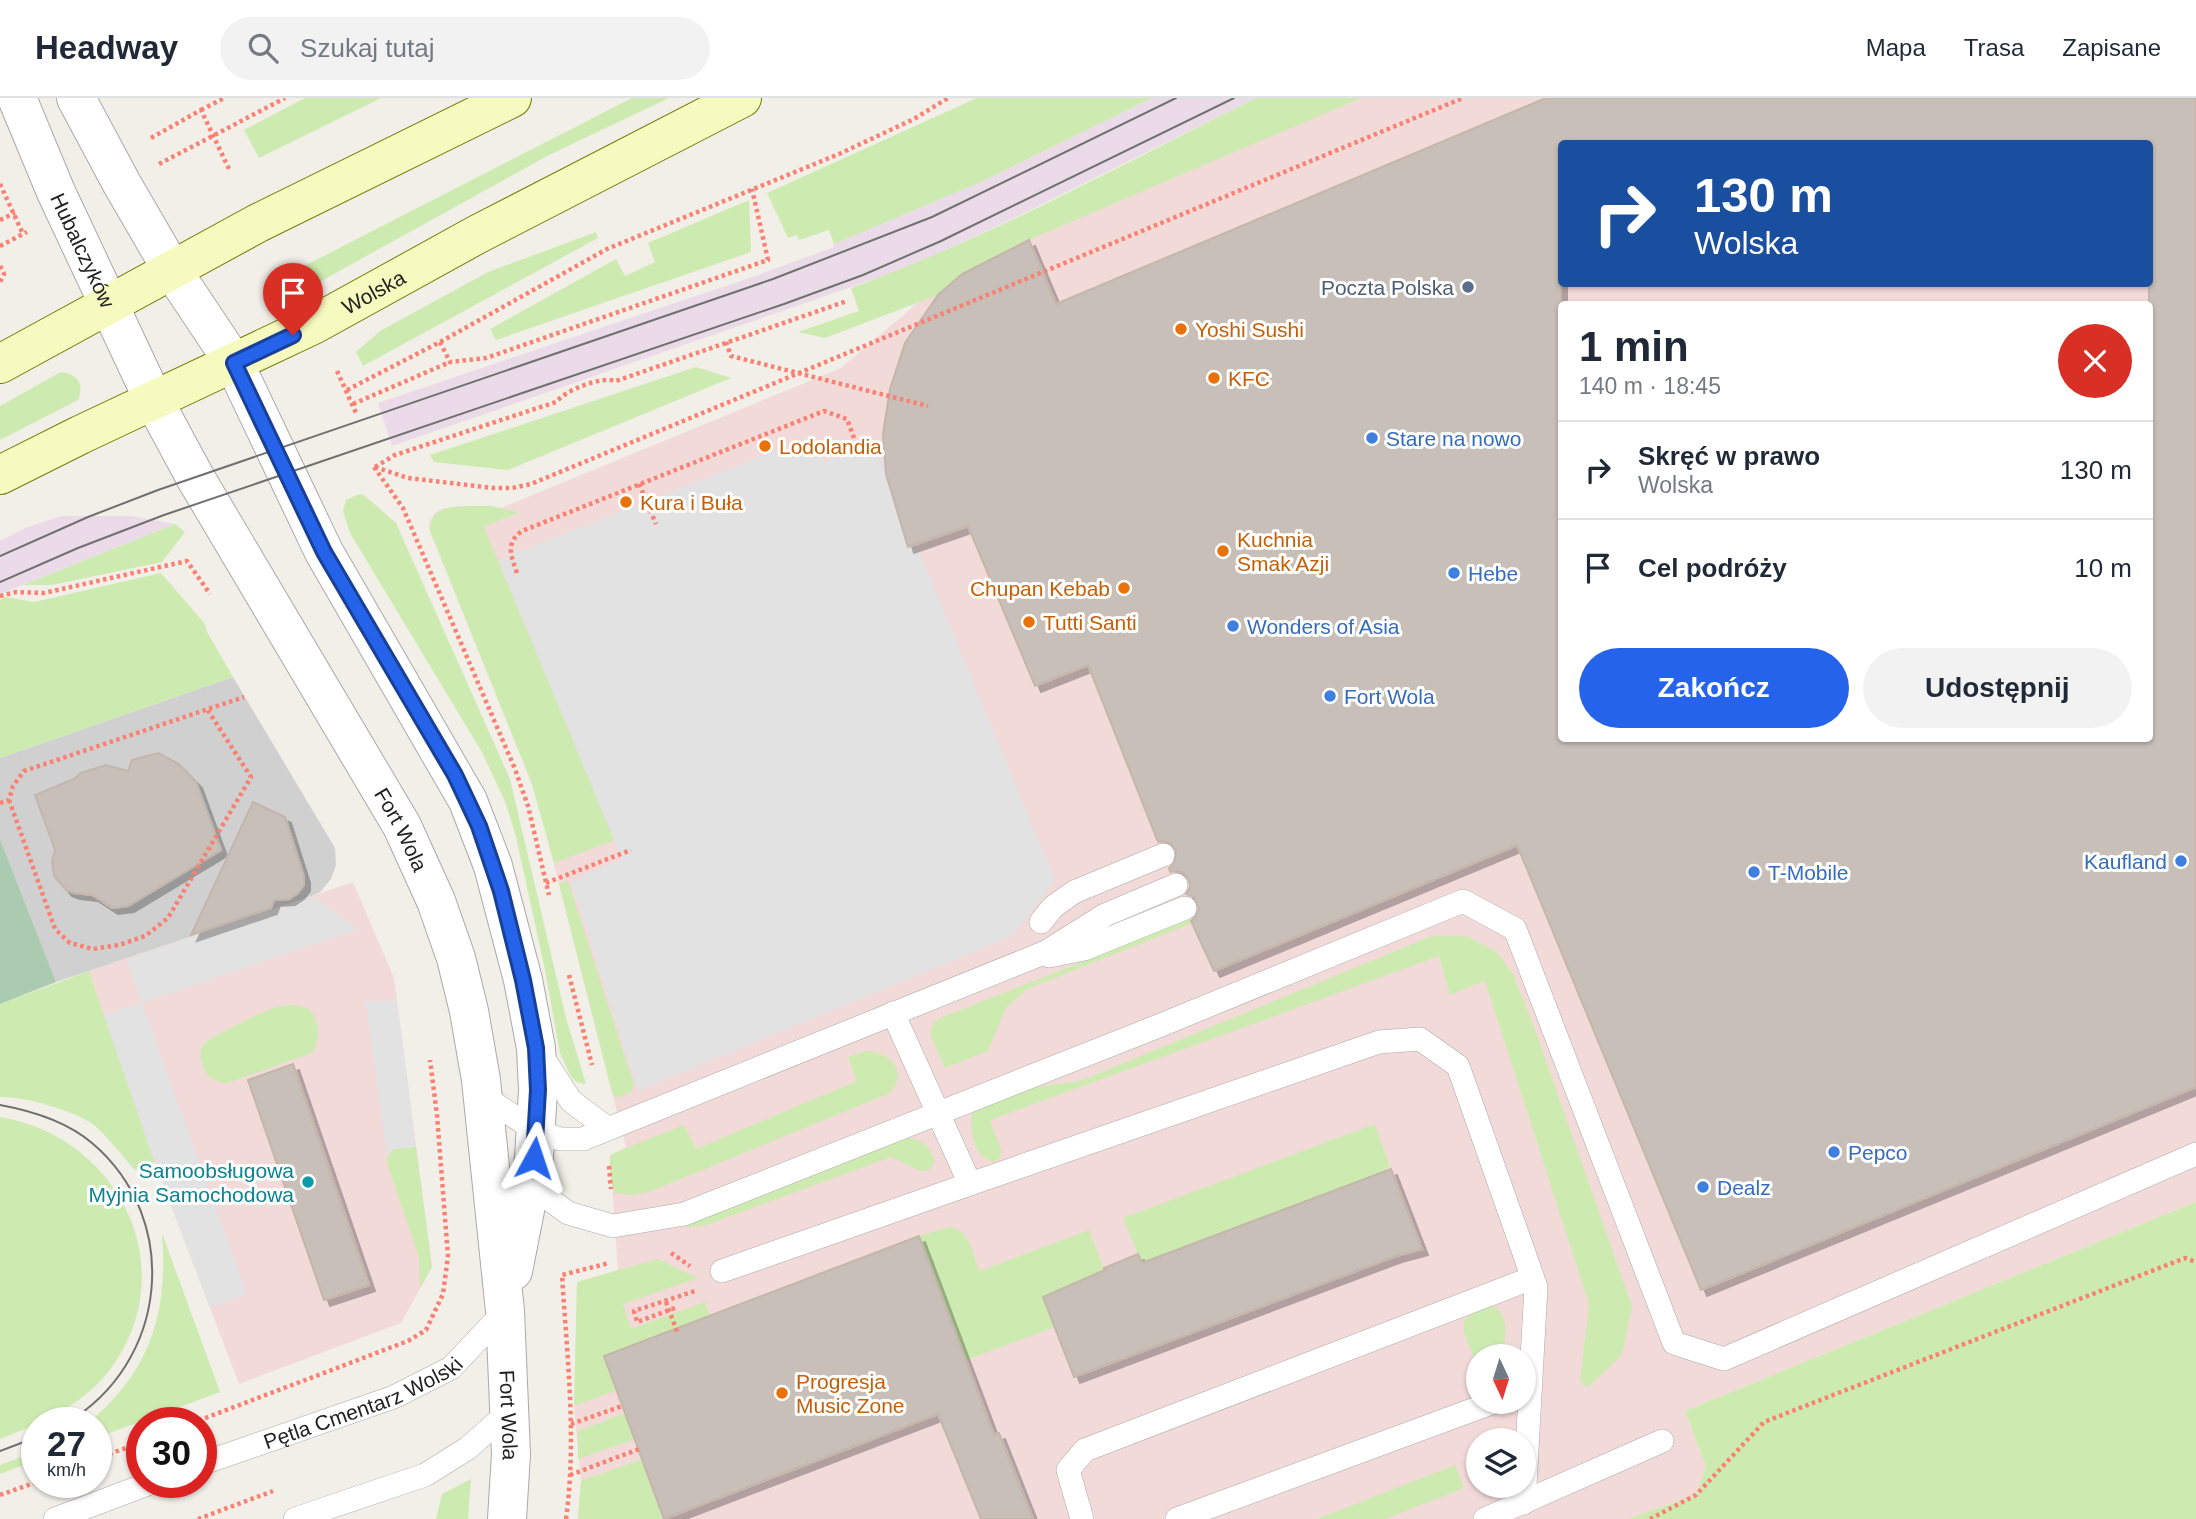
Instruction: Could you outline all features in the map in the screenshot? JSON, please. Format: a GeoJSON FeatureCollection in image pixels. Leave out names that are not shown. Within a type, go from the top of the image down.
{"type":"FeatureCollection","features":[{"type":"Feature","properties":{"kind":"main road"},"geometry":{"type":"LineString","coordinates":[[0,364],[282,211],[512,98]]}},
{"type":"Feature","properties":{"kind":"main road","name":"Wolska"},"geometry":{"type":"LineString","coordinates":[[0,475],[313,325],[478,234],[742,98]]}},
{"type":"Feature","properties":{"kind":"street","name":"Hubalczyków"},"geometry":{"type":"LineString","coordinates":[[17,98],[56,192],[154,401]]}},
{"type":"Feature","properties":{"kind":"street"},"geometry":{"type":"LineString","coordinates":[[76,98],[172,270],[234,363]]}},
{"type":"Feature","properties":{"kind":"street","name":"Fort Wola"},"geometry":{"type":"LineString","coordinates":[[234,363],[329,562],[455,775],[474,813],[501,891],[523,980],[536,1048],[538,1090],[530,1185],[505,1311]]}},
{"type":"Feature","properties":{"kind":"street","name":"Fort Wola"},"geometry":{"type":"LineString","coordinates":[[154,401],[182,455],[389,802],[411,843],[436,901],[456,958],[469,1011],[483,1097],[505,1311],[511,1454],[507,1519]]}},
{"type":"Feature","properties":{"kind":"lane"},"geometry":{"type":"LineString","coordinates":[[1041,922],[1053,907],[1073,892],[1163,855]]}},
{"type":"Feature","properties":{"kind":"lane"},"geometry":{"type":"LineString","coordinates":[[483,1097],[536,1131],[560,1139],[583,1139],[1046,952],[1105,915],[1176,885]]}},
{"type":"Feature","properties":{"kind":"lane"},"geometry":{"type":"LineString","coordinates":[[530,1185],[568,1213],[613,1226],[684,1214],[1174,1020],[1463,901],[1515,929],[1674,1343],[1724,1359],[2196,1154]]}},
{"type":"Feature","properties":{"kind":"lane"},"geometry":{"type":"LineString","coordinates":[[1022,962],[1084,949],[1185,908]]}},
{"type":"Feature","properties":{"kind":"lane"},"geometry":{"type":"LineString","coordinates":[[894,1013],[970,1184]]}},
{"type":"Feature","properties":{"kind":"lane"},"geometry":{"type":"LineString","coordinates":[[722,1271],[1379,1042],[1420,1040],[1458,1066],[1536,1287],[1531,1344]]}},
{"type":"Feature","properties":{"kind":"lane"},"geometry":{"type":"LineString","coordinates":[[536,1048],[571,1101],[607,1128]]}},
{"type":"Feature","properties":{"kind":"lane"},"geometry":{"type":"LineString","coordinates":[[1082,1519],[1069,1470],[1085,1450],[1532,1278]]}},
{"type":"Feature","properties":{"kind":"lane","name":"Pętla Cmentarz Wolski"},"geometry":{"type":"LineString","coordinates":[[217,1458],[394,1397],[451,1368],[505,1311]]}},
{"type":"Feature","properties":{"kind":"lane"},"geometry":{"type":"LineString","coordinates":[[295,1519],[425,1475],[468,1448],[510,1411]]}},
{"type":"Feature","properties":{"kind":"lane"},"geometry":{"type":"LineString","coordinates":[[1177,1519],[1466,1412]]}},
{"type":"Feature","properties":{"kind":"lane"},"geometry":{"type":"LineString","coordinates":[[1524,1503],[1526,1414]]}},
{"type":"Feature","properties":{"kind":"lane"},"geometry":{"type":"LineString","coordinates":[[1485,1519],[1662,1441]]}},
{"type":"Feature","properties":{"kind":"lane"},"geometry":{"type":"LineString","coordinates":[[55,1519],[126,1492]]}},
{"type":"Feature","properties":{"kind":"path"},"geometry":{"type":"LineString","coordinates":[[152,138],[224,98]]}},
{"type":"Feature","properties":{"kind":"path"},"geometry":{"type":"LineString","coordinates":[[164,162],[285,98]]}},
{"type":"Feature","properties":{"kind":"path"},"geometry":{"type":"LineString","coordinates":[[347,390],[440,342],[607,248],[839,154],[914,119],[948,98]]}},
{"type":"Feature","properties":{"kind":"path"},"geometry":{"type":"LineString","coordinates":[[374,467],[408,478],[503,489],[522,487],[1463,98]]}},
{"type":"Feature","properties":{"kind":"path"},"geometry":{"type":"LineString","coordinates":[[201,110],[229,169]]}},
{"type":"Feature","properties":{"kind":"path"},"geometry":{"type":"LineString","coordinates":[[0,184],[23,234],[0,246]]}},
{"type":"Feature","properties":{"kind":"path"},"geometry":{"type":"LineString","coordinates":[[354,404],[450,362],[486,358],[768,260],[751,189]]}},
{"type":"Feature","properties":{"kind":"path"},"geometry":{"type":"LineString","coordinates":[[0,200],[7,202]]}},
{"type":"Feature","properties":{"kind":"path"},"geometry":{"type":"LineString","coordinates":[[0,266],[4,274],[0,282]]}},
{"type":"Feature","properties":{"kind":"path"},"geometry":{"type":"LineString","coordinates":[[374,467],[396,455],[556,402],[563,394],[607,378],[616,381],[846,301]]}},
{"type":"Feature","properties":{"kind":"path"},"geometry":{"type":"LineString","coordinates":[[440,342],[450,362]]}},
{"type":"Feature","properties":{"kind":"path"},"geometry":{"type":"LineString","coordinates":[[726,342],[731,356],[928,406]]}},
{"type":"Feature","properties":{"kind":"path"},"geometry":{"type":"LineString","coordinates":[[337,371],[356,413]]}},
{"type":"Feature","properties":{"kind":"path"},"geometry":{"type":"LineString","coordinates":[[517,573],[510,549],[518,534],[824,411],[847,419],[858,449]]}},
{"type":"Feature","properties":{"kind":"path"},"geometry":{"type":"LineString","coordinates":[[374,467],[403,508],[515,769],[525,797],[550,899]]}},
{"type":"Feature","properties":{"kind":"path"},"geometry":{"type":"LineString","coordinates":[[639,484],[656,524]]}},
{"type":"Feature","properties":{"kind":"path"},"geometry":{"type":"LineString","coordinates":[[0,596],[16,592],[44,593],[187,561],[213,598]]}},
{"type":"Feature","properties":{"kind":"path"},"geometry":{"type":"LineString","coordinates":[[207,709],[251,777],[168,918],[145,936],[119,944],[93,949],[71,943],[55,929],[9,800],[13,786],[24,771],[207,709],[244,697]]}},
{"type":"Feature","properties":{"kind":"path"},"geometry":{"type":"LineString","coordinates":[[0,803],[9,800]]}},
{"type":"Feature","properties":{"kind":"path"},"geometry":{"type":"LineString","coordinates":[[546,883],[631,850]]}},
{"type":"Feature","properties":{"kind":"path"},"geometry":{"type":"LineString","coordinates":[[566,1519],[571,1424],[562,1275],[612,1263],[613,1226],[607,1128],[569,974]]}},
{"type":"Feature","properties":{"kind":"path"},"geometry":{"type":"LineString","coordinates":[[217,1413],[397,1345],[426,1330],[443,1294],[448,1256],[429,1051]]}},
{"type":"Feature","properties":{"kind":"path"},"geometry":{"type":"LineString","coordinates":[[666,1250],[697,1270]]}},
{"type":"Feature","properties":{"kind":"path"},"geometry":{"type":"LineString","coordinates":[[1650,1519],[1696,1495],[1764,1422],[2185,1258],[2196,1262]]}},
{"type":"Feature","properties":{"kind":"path"},"geometry":{"type":"LineString","coordinates":[[675,1308],[638,1322],[634,1311],[692,1293]]}},
{"type":"Feature","properties":{"kind":"path"},"geometry":{"type":"LineString","coordinates":[[666,1302],[678,1334]]}},
{"type":"Feature","properties":{"kind":"path"},"geometry":{"type":"LineString","coordinates":[[571,1424],[622,1406]]}},
{"type":"Feature","properties":{"kind":"path"},"geometry":{"type":"LineString","coordinates":[[570,1475],[639,1449]]}},
{"type":"Feature","properties":{"kind":"path"},"geometry":{"type":"LineString","coordinates":[[0,1496],[21,1488]]}},
{"type":"Feature","properties":{"kind":"shaded area"},"geometry":{"type":"Polygon","coordinates":[[[1152,98],[1256,98],[909,267],[392,446],[378,403],[834,247],[834,244],[981,182],[1152,98]]]}},
{"type":"Feature","properties":{"kind":"shaded area"},"geometry":{"type":"Polygon","coordinates":[[[1309,98],[2196,98],[2196,1202],[1685,1411],[1706,1467],[1696,1495],[1628,1519],[578,1519],[581,1481],[574,1406],[577,1282],[618,1270],[610,1156],[626,1147],[536,794],[430,531],[429,522],[435,513],[444,508],[501,508],[841,368],[968,260],[1309,98]]]}},
{"type":"Feature","properties":{"kind":"shaded area"},"geometry":{"type":"Polygon","coordinates":[[[815,435],[824,462],[874,442],[1055,880],[1012,936],[638,1091],[571,881],[622,859],[498,560],[815,435]]]}},
{"type":"Feature","properties":{"kind":"shaded area"},"geometry":{"type":"Polygon","coordinates":[[[62,516],[131,516],[175,524],[0,594],[0,541],[25,528],[62,516]]]}},
{"type":"Feature","properties":{"kind":"shaded area"},"geometry":{"type":"Polygon","coordinates":[[[233,677],[335,848],[336,865],[331,879],[320,892],[312,896],[56,982],[0,839],[0,758],[233,677]]]}},
{"type":"Feature","properties":{"kind":"shaded area"},"geometry":{"type":"Polygon","coordinates":[[[353,882],[394,978],[432,1267],[401,1323],[239,1384],[155,1163],[89,971],[353,882]]]}},
{"type":"Feature","properties":{"kind":"shaded area"},"geometry":{"type":"Polygon","coordinates":[[[312,896],[359,929],[142,1003],[247,1294],[210,1308],[155,1163],[104,1015],[141,1003],[127,959],[312,896]]]}},
{"type":"Feature","properties":{"kind":"shaded area"},"geometry":{"type":"Polygon","coordinates":[[[365,998],[370,1002],[397,1000],[416,1147],[395,1149],[387,1156],[365,998]]]}},
{"type":"Feature","properties":{"kind":"green space"},"geometry":{"type":"Polygon","coordinates":[[[305,98],[381,98],[259,158],[244,130],[305,98]]]}},
{"type":"Feature","properties":{"kind":"green space"},"geometry":{"type":"Polygon","coordinates":[[[632,98],[669,98],[549,155],[316,284],[306,265],[632,98]]]}},
{"type":"Feature","properties":{"kind":"green space"},"geometry":{"type":"Polygon","coordinates":[[[977,98],[1152,98],[981,182],[834,244],[829,230],[799,240],[797,235],[788,238],[767,193],[977,98]]]}},
{"type":"Feature","properties":{"kind":"green space"},"geometry":{"type":"Polygon","coordinates":[[[1256,98],[1361,98],[1029,240],[962,274],[938,295],[825,338],[798,332],[859,311],[851,288],[1006,223],[1256,98]]]}},
{"type":"Feature","properties":{"kind":"green space"},"geometry":{"type":"Polygon","coordinates":[[[749,200],[751,252],[496,340],[490,329],[616,259],[625,276],[655,262],[648,243],[749,200]]]}},
{"type":"Feature","properties":{"kind":"green space"},"geometry":{"type":"Polygon","coordinates":[[[596,232],[598,238],[363,366],[356,352],[380,331],[488,272],[596,232]]]}},
{"type":"Feature","properties":{"kind":"green space"},"geometry":{"type":"Polygon","coordinates":[[[696,367],[731,378],[508,470],[434,462],[430,455],[696,367]]]}},
{"type":"Feature","properties":{"kind":"green space"},"geometry":{"type":"Polygon","coordinates":[[[61,372],[78,381],[81,389],[78,400],[0,440],[0,406],[61,372]]]}},
{"type":"Feature","properties":{"kind":"green space"},"geometry":{"type":"Polygon","coordinates":[[[359,494],[364,495],[396,523],[510,779],[566,1018],[586,1084],[576,1082],[570,1075],[560,1053],[545,970],[516,837],[506,804],[483,754],[350,533],[343,511],[346,500],[359,494]]]}},
{"type":"Feature","properties":{"kind":"green space"},"geometry":{"type":"Polygon","coordinates":[[[461,506],[490,506],[519,512],[484,527],[615,840],[554,863],[531,781],[430,531],[431,521],[443,510],[461,506]]]}},
{"type":"Feature","properties":{"kind":"green space"},"geometry":{"type":"Polygon","coordinates":[[[175,524],[185,532],[162,562],[52,585],[23,585],[175,524]]]}},
{"type":"Feature","properties":{"kind":"green space"},"geometry":{"type":"Polygon","coordinates":[[[161,573],[205,624],[233,677],[0,758],[0,600],[5,597],[34,602],[161,573]]]}},
{"type":"Feature","properties":{"kind":"green space"},"geometry":{"type":"Polygon","coordinates":[[[0,839],[56,982],[0,1004],[0,839]]]}},
{"type":"Feature","properties":{"kind":"green space"},"geometry":{"type":"Polygon","coordinates":[[[568,881],[634,1084],[632,1091],[620,1097],[613,1096],[559,884],[568,881]]]}},
{"type":"Feature","properties":{"kind":"green space"},"geometry":{"type":"Polygon","coordinates":[[[1190,919],[1192,923],[1027,989],[1006,1008],[988,1051],[945,1068],[930,1034],[934,1022],[1190,919]]]}},
{"type":"Feature","properties":{"kind":"green space"},"geometry":{"type":"Polygon","coordinates":[[[1432,936],[1466,936],[1496,951],[1513,974],[1632,1306],[1622,1355],[1588,1387],[1580,1382],[1589,1304],[1485,981],[1450,995],[1439,956],[990,1120],[1001,1149],[1000,1158],[995,1162],[987,1159],[977,1148],[972,1133],[973,1109],[1020,1089],[1080,1081],[1432,936]]]}},
{"type":"Feature","properties":{"kind":"green space"},"geometry":{"type":"Polygon","coordinates":[[[89,971],[155,1163],[135,1170],[105,1136],[86,1120],[49,1105],[0,1097],[0,1004],[89,971]]]}},
{"type":"Feature","properties":{"kind":"green space"},"geometry":{"type":"Polygon","coordinates":[[[296,1005],[308,1009],[317,1024],[317,1043],[312,1053],[227,1083],[214,1080],[207,1074],[200,1054],[207,1041],[264,1012],[280,1006],[296,1005]]]}},
{"type":"Feature","properties":{"kind":"green space"},"geometry":{"type":"Polygon","coordinates":[[[866,1051],[883,1055],[894,1064],[898,1077],[890,1093],[649,1192],[632,1195],[615,1193],[610,1165],[610,1156],[614,1153],[684,1125],[696,1149],[857,1081],[848,1057],[866,1051]]]}},
{"type":"Feature","properties":{"kind":"green space"},"geometry":{"type":"Polygon","coordinates":[[[0,1117],[41,1129],[76,1149],[105,1177],[126,1210],[139,1246],[142,1285],[134,1325],[114,1364],[103,1378],[69,1407],[21,1407],[21,1430],[0,1439],[0,1117]]]}},
{"type":"Feature","properties":{"kind":"green space"},"geometry":{"type":"Polygon","coordinates":[[[1375,1124],[1390,1166],[1386,1168],[1387,1171],[1142,1263],[1123,1218],[1375,1124]]]}},
{"type":"Feature","properties":{"kind":"green space"},"geometry":{"type":"Polygon","coordinates":[[[903,1137],[920,1141],[927,1147],[935,1162],[929,1170],[920,1171],[891,1157],[706,1225],[686,1228],[683,1222],[903,1137]]]}},
{"type":"Feature","properties":{"kind":"green space"},"geometry":{"type":"Polygon","coordinates":[[[416,1147],[432,1267],[420,1288],[419,1257],[387,1163],[387,1156],[395,1149],[416,1147]]]}},
{"type":"Feature","properties":{"kind":"green space"},"geometry":{"type":"Polygon","coordinates":[[[2196,1202],[2196,1519],[1628,1519],[1696,1495],[1706,1467],[1685,1411],[2196,1202]]]}},
{"type":"Feature","properties":{"kind":"green space"},"geometry":{"type":"Polygon","coordinates":[[[949,1227],[966,1237],[980,1271],[1089,1230],[1107,1277],[1055,1327],[966,1360],[919,1236],[949,1227]]]}},
{"type":"Feature","properties":{"kind":"green space"},"geometry":{"type":"Polygon","coordinates":[[[162,1233],[220,1392],[180,1407],[126,1407],[126,1427],[112,1432],[112,1407],[106,1407],[127,1383],[151,1338],[158,1315],[163,1262],[162,1233]]]}},
{"type":"Feature","properties":{"kind":"green space"},"geometry":{"type":"Polygon","coordinates":[[[658,1259],[698,1278],[623,1304],[631,1329],[705,1302],[710,1317],[617,1390],[574,1406],[577,1282],[658,1259]]]}},
{"type":"Feature","properties":{"kind":"green space"},"geometry":{"type":"Polygon","coordinates":[[[1488,1304],[1496,1308],[1504,1319],[1504,1344],[1469,1344],[1464,1333],[1464,1320],[1488,1304]]]}},
{"type":"Feature","properties":{"kind":"green space"},"geometry":{"type":"Polygon","coordinates":[[[625,1413],[635,1439],[578,1459],[578,1431],[625,1413]]]}},
{"type":"Feature","properties":{"kind":"green space"},"geometry":{"type":"Polygon","coordinates":[[[21,1457],[21,1466],[0,1474],[0,1465],[21,1457]]]}},
{"type":"Feature","properties":{"kind":"green space"},"geometry":{"type":"Polygon","coordinates":[[[642,1459],[665,1519],[578,1519],[581,1481],[642,1459]]]}},
{"type":"Feature","properties":{"kind":"green space"},"geometry":{"type":"Polygon","coordinates":[[[1455,1465],[1464,1488],[1385,1519],[1317,1519],[1455,1465]]]}},
{"type":"Feature","properties":{"kind":"green space"},"geometry":{"type":"Polygon","coordinates":[[[471,1479],[468,1519],[436,1519],[442,1494],[471,1479]]]}},
{"type":"Feature","properties":{"kind":"building","name":"Fort Wola"},"geometry":{"type":"Polygon","coordinates":[[[1546,98],[2196,98],[2196,1087],[1701,1290],[1517,845],[1214,971],[1191,921],[1199,909],[1194,897],[1186,894],[1190,887],[1189,880],[1184,873],[1170,872],[1176,850],[1171,844],[1158,842],[1088,665],[1035,686],[968,526],[908,547],[886,474],[883,434],[890,389],[905,343],[938,295],[962,274],[1029,240],[1056,304],[1546,98]]]}},
{"type":"Feature","properties":{"kind":"building"},"geometry":{"type":"Polygon","coordinates":[[[158,753],[179,764],[196,782],[221,850],[128,906],[112,908],[92,895],[66,890],[54,876],[52,861],[55,850],[35,795],[74,779],[81,773],[106,765],[128,771],[132,760],[158,753]]]}},
{"type":"Feature","properties":{"kind":"building"},"geometry":{"type":"Polygon","coordinates":[[[253,802],[285,817],[304,877],[304,885],[289,899],[274,900],[271,908],[191,935],[253,802]]]}},
{"type":"Feature","properties":{"kind":"building","name":"Samoobsługowa Myjnia Samochodowa"},"geometry":{"type":"Polygon","coordinates":[[[293,1064],[369,1285],[324,1300],[248,1080],[293,1064]]]}},
{"type":"Feature","properties":{"kind":"building"},"geometry":{"type":"Polygon","coordinates":[[[1391,1169],[1422,1249],[1396,1256],[1074,1377],[1043,1297],[1138,1254],[1142,1263],[1391,1169]]]}},
{"type":"Feature","properties":{"kind":"building"},"geometry":{"type":"Polygon","coordinates":[[[919,1236],[994,1435],[999,1433],[1033,1519],[981,1519],[938,1414],[664,1519],[604,1356],[919,1236]]]}},
{"type":"Feature","properties":{"kind":"tram line"},"geometry":{"type":"LineString","coordinates":[[0,556],[158,490],[773,279],[932,217],[1176,98]]}},
{"type":"Feature","properties":{"kind":"tram line"},"geometry":{"type":"LineString","coordinates":[[0,582],[164,515],[863,275],[941,241],[1234,98]]}},
{"type":"Feature","properties":{"kind":"tram line"},"geometry":{"type":"LineString","coordinates":[[0,1105],[49,1118],[82,1135],[121,1175],[141,1211],[151,1250],[151,1290],[143,1329],[126,1365],[100,1397],[87,1407]]}},
{"type":"Feature","properties":{"kind":"tram line"},"geometry":{"type":"LineString","coordinates":[[0,1451],[21,1443]]}},
{"type":"Feature","properties":{"kind":"place","name":"Poczta Polska"},"geometry":{"type":"Point","coordinates":[1468,287]}},
{"type":"Feature","properties":{"kind":"place","name":"Yoshi Sushi"},"geometry":{"type":"Point","coordinates":[1181,329]}},
{"type":"Feature","properties":{"kind":"place","name":"KFC"},"geometry":{"type":"Point","coordinates":[1214,378]}},
{"type":"Feature","properties":{"kind":"place","name":"Stare na nowo"},"geometry":{"type":"Point","coordinates":[1372,438]}},
{"type":"Feature","properties":{"kind":"place","name":"Lodolandia"},"geometry":{"type":"Point","coordinates":[765,446]}},
{"type":"Feature","properties":{"kind":"place","name":"Kura i Buła"},"geometry":{"type":"Point","coordinates":[626,502]}},
{"type":"Feature","properties":{"kind":"place","name":"Kuchnia Smak Azji"},"geometry":{"type":"Point","coordinates":[1223,551]}},
{"type":"Feature","properties":{"kind":"place","name":"Hebe"},"geometry":{"type":"Point","coordinates":[1454,573]}},
{"type":"Feature","properties":{"kind":"place","name":"Chupan Kebab"},"geometry":{"type":"Point","coordinates":[1124,588]}},
{"type":"Feature","properties":{"kind":"place","name":"Tutti Santi"},"geometry":{"type":"Point","coordinates":[1029,622]}},
{"type":"Feature","properties":{"kind":"place","name":"Wonders of Asia"},"geometry":{"type":"Point","coordinates":[1233,626]}},
{"type":"Feature","properties":{"kind":"place","name":"Fort Wola"},"geometry":{"type":"Point","coordinates":[1330,696]}},
{"type":"Feature","properties":{"kind":"place","name":"Kaufland"},"geometry":{"type":"Point","coordinates":[2181,861]}},
{"type":"Feature","properties":{"kind":"place","name":"T-Mobile"},"geometry":{"type":"Point","coordinates":[1754,872]}},
{"type":"Feature","properties":{"kind":"place","name":"Pepco"},"geometry":{"type":"Point","coordinates":[1834,1152]}},
{"type":"Feature","properties":{"kind":"place","name":"Samoobsługowa Myjnia Samochodowa"},"geometry":{"type":"Point","coordinates":[308,1182]}},
{"type":"Feature","properties":{"kind":"place","name":"Dealz"},"geometry":{"type":"Point","coordinates":[1703,1187]}},
{"type":"Feature","properties":{"kind":"place","name":"Progresja Music Zone"},"geometry":{"type":"Point","coordinates":[782,1393]}},
{"type":"Feature","properties":{"kind":"route"},"geometry":{"type":"LineString","coordinates":[[293,335],[234,363],[324,552],[346,594],[455,775],[488,849],[523,980],[536,1048],[538,1090],[534,1158]]}}]}
